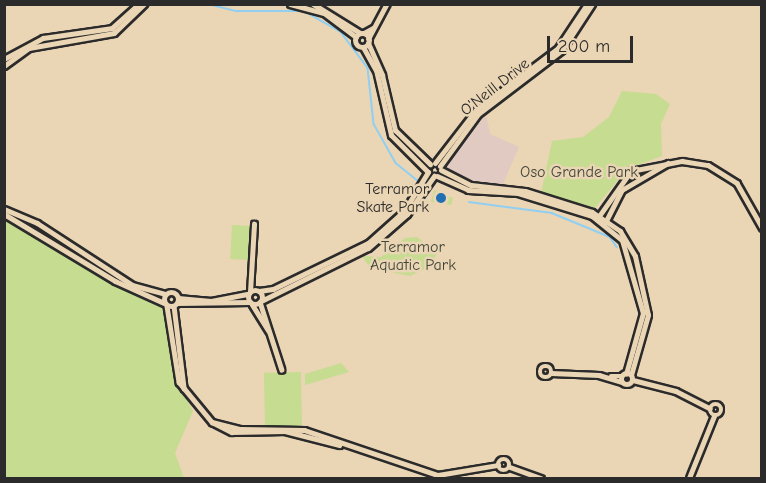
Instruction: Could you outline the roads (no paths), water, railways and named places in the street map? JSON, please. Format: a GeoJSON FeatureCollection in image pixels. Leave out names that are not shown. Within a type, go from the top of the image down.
{"type":"FeatureCollection","features":[{"type":"Feature","properties":{"kind":"main road"},"geometry":{"type":"LineString","coordinates":[[290,4],[324,13],[360,34],[366,43],[400,138],[434,167],[436,176],[468,190],[518,193],[598,217]]}},
{"type":"Feature","properties":{"kind":"main road"},"geometry":{"type":"LineString","coordinates":[[313,4],[360,34],[382,75],[387,105]]}},
{"type":"Feature","properties":{"kind":"main road","name":"O'Neill Drive"},"geometry":{"type":"LineString","coordinates":[[172,303],[211,301],[253,292],[368,243],[404,211],[434,167],[478,114],[562,50],[589,4]]}},
{"type":"Feature","properties":{"kind":"main road"},"geometry":{"type":"LineString","coordinates":[[379,83],[391,135],[434,167],[471,185],[525,191],[598,217],[606,221],[631,248],[646,297],[645,336],[628,378]]}},
{"type":"Feature","properties":{"kind":"main road","name":"O'Neill Drive"},"geometry":{"type":"LineString","coordinates":[[4,214],[115,280],[172,303],[261,302],[368,248],[407,214],[436,176],[434,167]]}},
{"type":"Feature","properties":{"kind":"main road","name":"O'Neill Drive"},"geometry":{"type":"LineString","coordinates":[[4,209],[37,223],[132,285],[166,294],[172,303]]}},
{"type":"Feature","properties":{"kind":"main road"},"geometry":{"type":"LineString","coordinates":[[253,292],[261,302]]}},
{"type":"Feature","properties":{"kind":"main road"},"geometry":{"type":"LineString","coordinates":[[251,303],[253,292]]}},
{"type":"Feature","properties":{"kind":"main road"},"geometry":{"type":"LineString","coordinates":[[166,294],[172,303]]}},
{"type":"Feature","properties":{"kind":"street"},"geometry":{"type":"LineString","coordinates":[[4,59],[43,39],[112,28],[139,4]]}},
{"type":"Feature","properties":{"kind":"street"},"geometry":{"type":"LineString","coordinates":[[4,66],[29,48],[114,33],[144,4]]}},
{"type":"Feature","properties":{"kind":"street"},"geometry":{"type":"LineString","coordinates":[[366,43],[387,4]]}},
{"type":"Feature","properties":{"kind":"street"},"geometry":{"type":"LineString","coordinates":[[360,34],[375,27]]}},
{"type":"Feature","properties":{"kind":"street"},"geometry":{"type":"LineString","coordinates":[[606,221],[622,190],[641,175],[670,162]]}},
{"type":"Feature","properties":{"kind":"street"},"geometry":{"type":"LineString","coordinates":[[598,217],[618,184],[636,169],[670,162],[708,165],[728,176],[746,194],[762,226]]}},
{"type":"Feature","properties":{"kind":"street"},"geometry":{"type":"LineString","coordinates":[[636,169],[641,175]]}},
{"type":"Feature","properties":{"kind":"street"},"geometry":{"type":"LineString","coordinates":[[253,292],[254,224]]}},
{"type":"Feature","properties":{"kind":"street"},"geometry":{"type":"LineString","coordinates":[[261,302],[282,370]]}},
{"type":"Feature","properties":{"kind":"street"},"geometry":{"type":"LineString","coordinates":[[172,303],[184,387],[212,422],[232,432],[285,431],[438,474],[498,465],[505,459],[510,467],[541,478]]}},
{"type":"Feature","properties":{"kind":"street"},"geometry":{"type":"LineString","coordinates":[[251,303],[270,332]]}},
{"type":"Feature","properties":{"kind":"street"},"geometry":{"type":"LineString","coordinates":[[551,373],[628,378],[710,408],[721,408],[714,416],[689,478]]}},
{"type":"Feature","properties":{"kind":"street"},"geometry":{"type":"LineString","coordinates":[[710,408],[714,416]]}},
{"type":"Feature","properties":{"kind":"street"},"geometry":{"type":"LineString","coordinates":[[498,465],[504,471],[510,467]]}},
{"type":"Feature","properties":{"kind":"waterway"},"geometry":{"type":"LineString","coordinates":[[208,4],[237,11],[304,11],[341,32],[368,68],[374,124],[396,163],[417,180]]}},
{"type":"Feature","properties":{"kind":"waterway"},"geometry":{"type":"LineString","coordinates":[[469,202],[552,213],[610,237],[617,247]]}},
{"type":"Feature","properties":{"kind":"place","name":"Terramor Skate Park"},"geometry":{"type":"Point","coordinates":[441,198]}},
{"type":"Feature","properties":{"kind":"park label","name":"Oso Grande Park"},"geometry":{"type":"Point","coordinates":[579,172]}},
{"type":"Feature","properties":{"kind":"park label","name":"Terramor Aquatic Park"},"geometry":{"type":"Point","coordinates":[413,256]}}]}
